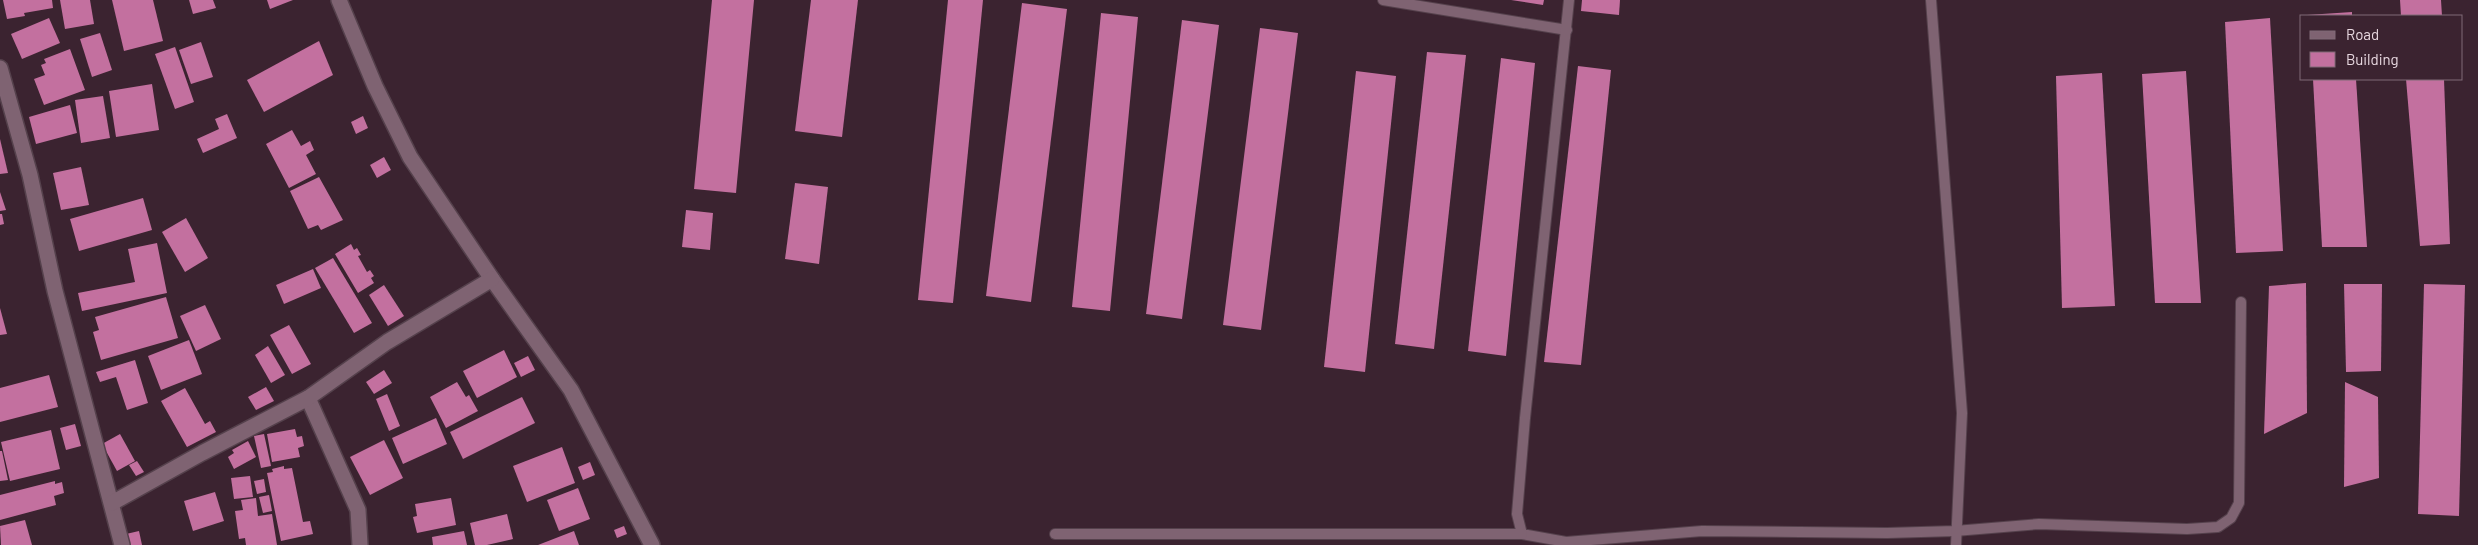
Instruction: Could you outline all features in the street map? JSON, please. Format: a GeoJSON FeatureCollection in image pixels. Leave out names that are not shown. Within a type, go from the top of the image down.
{"type":"FeatureCollection","features":[{"type":"Feature","properties":{"kind":"street"},"geometry":{"type":"LineString","coordinates":[[339,0],[375,86],[410,157],[492,279],[571,390],[652,545]]}},
{"type":"Feature","properties":{"kind":"street"},"geometry":{"type":"LineString","coordinates":[[0,68],[30,175],[67,337],[122,545]]}},
{"type":"Feature","properties":{"kind":"street"},"geometry":{"type":"LineString","coordinates":[[112,503],[202,452],[308,398],[387,342],[492,279]]}},
{"type":"Feature","properties":{"kind":"street"},"geometry":{"type":"LineString","coordinates":[[308,398],[358,510],[360,545]]}},
{"type":"Feature","properties":{"kind":"lane"},"geometry":{"type":"LineString","coordinates":[[1383,0],[1567,30]]}},
{"type":"Feature","properties":{"kind":"lane"},"geometry":{"type":"LineString","coordinates":[[1522,534],[1517,514],[1525,418],[1570,0]]}},
{"type":"Feature","properties":{"kind":"lane"},"geometry":{"type":"LineString","coordinates":[[1930,0],[1962,414],[1955,531],[1956,545]]}},
{"type":"Feature","properties":{"kind":"lane"},"geometry":{"type":"LineString","coordinates":[[1056,534],[1522,534],[1566,543],[1702,531],[1955,531],[2039,524],[2187,529],[2218,527],[2232,518],[2239,503],[2241,302]]}},
{"type":"Feature","properties":{"kind":"building"},"geometry":{"type":"Polygon","coordinates":[[[3,0],[52,0],[53,8],[24,13],[25,16],[7,19],[3,0]]]}},
{"type":"Feature","properties":{"kind":"building"},"geometry":{"type":"Polygon","coordinates":[[[60,0],[90,0],[94,24],[65,29],[60,0]]]}},
{"type":"Feature","properties":{"kind":"building"},"geometry":{"type":"Polygon","coordinates":[[[112,0],[153,0],[163,41],[124,51],[112,0]]]}},
{"type":"Feature","properties":{"kind":"building"},"geometry":{"type":"Polygon","coordinates":[[[189,0],[213,0],[216,8],[193,14],[189,0]]]}},
{"type":"Feature","properties":{"kind":"building"},"geometry":{"type":"Polygon","coordinates":[[[267,0],[293,0],[270,9],[267,0]]]}},
{"type":"Feature","properties":{"kind":"building"},"geometry":{"type":"Polygon","coordinates":[[[712,0],[754,0],[736,193],[694,189],[712,0]]]}},
{"type":"Feature","properties":{"kind":"building"},"geometry":{"type":"Polygon","coordinates":[[[811,0],[858,0],[842,137],[795,131],[811,0]]]}},
{"type":"Feature","properties":{"kind":"building"},"geometry":{"type":"Polygon","coordinates":[[[948,0],[983,0],[953,303],[918,300],[948,0]]]}},
{"type":"Feature","properties":{"kind":"building"},"geometry":{"type":"Polygon","coordinates":[[[1511,0],[1544,0],[1543,5],[1511,0]]]}},
{"type":"Feature","properties":{"kind":"building"},"geometry":{"type":"Polygon","coordinates":[[[1582,0],[1620,0],[1619,15],[1581,11],[1582,0]]]}},
{"type":"Feature","properties":{"kind":"building"},"geometry":{"type":"Polygon","coordinates":[[[2400,0],[2441,0],[2442,15],[2401,15],[2400,0]]]}},
{"type":"Feature","properties":{"kind":"building"},"geometry":{"type":"Polygon","coordinates":[[[1022,3],[1067,9],[1031,302],[986,296],[1022,3]]]}},
{"type":"Feature","properties":{"kind":"building"},"geometry":{"type":"Polygon","coordinates":[[[2352,12],[2352,15],[2307,15],[2352,12]]]}},
{"type":"Feature","properties":{"kind":"building"},"geometry":{"type":"Polygon","coordinates":[[[1101,13],[1138,17],[1110,311],[1072,307],[1101,13]]]}},
{"type":"Feature","properties":{"kind":"building"},"geometry":{"type":"Polygon","coordinates":[[[49,18],[60,43],[22,59],[11,34],[49,18]]]}},
{"type":"Feature","properties":{"kind":"building"},"geometry":{"type":"Polygon","coordinates":[[[2270,18],[2283,251],[2236,253],[2225,22],[2270,18]]]}},
{"type":"Feature","properties":{"kind":"building"},"geometry":{"type":"Polygon","coordinates":[[[1182,20],[1219,25],[1182,319],[1146,314],[1182,20]]]}},
{"type":"Feature","properties":{"kind":"building"},"geometry":{"type":"Polygon","coordinates":[[[1260,28],[1298,33],[1261,330],[1223,325],[1260,28]]]}},
{"type":"Feature","properties":{"kind":"building"},"geometry":{"type":"Polygon","coordinates":[[[100,33],[112,70],[92,77],[80,39],[100,33]]]}},
{"type":"Feature","properties":{"kind":"building"},"geometry":{"type":"Polygon","coordinates":[[[319,41],[333,75],[264,112],[247,80],[319,41]]]}},
{"type":"Feature","properties":{"kind":"building"},"geometry":{"type":"Polygon","coordinates":[[[201,42],[213,77],[191,84],[179,50],[201,42]]]}},
{"type":"Feature","properties":{"kind":"building"},"geometry":{"type":"Polygon","coordinates":[[[175,47],[194,102],[175,109],[155,54],[175,47]]]}},
{"type":"Feature","properties":{"kind":"building"},"geometry":{"type":"Polygon","coordinates":[[[70,49],[85,90],[44,105],[34,79],[45,75],[41,65],[46,63],[44,59],[70,49]]]}},
{"type":"Feature","properties":{"kind":"building"},"geometry":{"type":"Polygon","coordinates":[[[1427,52],[1466,55],[1434,349],[1395,344],[1427,52]]]}},
{"type":"Feature","properties":{"kind":"building"},"geometry":{"type":"Polygon","coordinates":[[[1501,58],[1535,63],[1506,356],[1468,351],[1501,58]]]}},
{"type":"Feature","properties":{"kind":"building"},"geometry":{"type":"Polygon","coordinates":[[[1578,66],[1611,70],[1581,365],[1544,362],[1578,66]]]}},
{"type":"Feature","properties":{"kind":"building"},"geometry":{"type":"Polygon","coordinates":[[[1356,71],[1396,76],[1365,372],[1324,367],[1356,71]]]}},
{"type":"Feature","properties":{"kind":"building"},"geometry":{"type":"Polygon","coordinates":[[[2186,71],[2201,303],[2155,303],[2142,74],[2186,71]]]}},
{"type":"Feature","properties":{"kind":"building"},"geometry":{"type":"Polygon","coordinates":[[[2102,73],[2115,306],[2062,308],[2056,76],[2102,73]]]}},
{"type":"Feature","properties":{"kind":"building"},"geometry":{"type":"Polygon","coordinates":[[[2313,80],[2356,80],[2367,247],[2322,247],[2313,80]]]}},
{"type":"Feature","properties":{"kind":"building"},"geometry":{"type":"Polygon","coordinates":[[[2406,80],[2444,80],[2450,244],[2420,246],[2406,80]]]}},
{"type":"Feature","properties":{"kind":"building"},"geometry":{"type":"Polygon","coordinates":[[[152,84],[159,130],[116,137],[109,91],[152,84]]]}},
{"type":"Feature","properties":{"kind":"building"},"geometry":{"type":"Polygon","coordinates":[[[103,96],[110,138],[81,143],[75,100],[103,96]]]}},
{"type":"Feature","properties":{"kind":"building"},"geometry":{"type":"Polygon","coordinates":[[[70,105],[77,133],[36,144],[29,117],[70,105]]]}},
{"type":"Feature","properties":{"kind":"building"},"geometry":{"type":"Polygon","coordinates":[[[227,114],[237,138],[203,153],[197,139],[219,129],[215,119],[227,114]]]}},
{"type":"Feature","properties":{"kind":"building"},"geometry":{"type":"Polygon","coordinates":[[[363,116],[368,128],[356,134],[351,122],[363,116]]]}},
{"type":"Feature","properties":{"kind":"building"},"geometry":{"type":"Polygon","coordinates":[[[292,130],[301,146],[310,141],[314,150],[306,155],[316,174],[289,188],[266,144],[292,130]]]}},
{"type":"Feature","properties":{"kind":"building"},"geometry":{"type":"Polygon","coordinates":[[[0,139],[8,173],[0,174],[0,139]]]}},
{"type":"Feature","properties":{"kind":"building"},"geometry":{"type":"Polygon","coordinates":[[[384,157],[391,170],[377,178],[370,165],[384,157]]]}},
{"type":"Feature","properties":{"kind":"building"},"geometry":{"type":"Polygon","coordinates":[[[81,167],[89,205],[61,210],[53,173],[81,167]]]}},
{"type":"Feature","properties":{"kind":"building"},"geometry":{"type":"Polygon","coordinates":[[[319,177],[343,220],[321,230],[318,225],[308,229],[290,191],[319,177]]]}},
{"type":"Feature","properties":{"kind":"building"},"geometry":{"type":"Polygon","coordinates":[[[795,183],[828,187],[819,264],[785,259],[795,183]]]}},
{"type":"Feature","properties":{"kind":"building"},"geometry":{"type":"Polygon","coordinates":[[[0,192],[6,210],[0,211],[0,192]]]}},
{"type":"Feature","properties":{"kind":"building"},"geometry":{"type":"Polygon","coordinates":[[[143,198],[152,230],[79,251],[70,219],[143,198]]]}},
{"type":"Feature","properties":{"kind":"building"},"geometry":{"type":"Polygon","coordinates":[[[686,210],[713,213],[710,250],[682,247],[686,210]]]}},
{"type":"Feature","properties":{"kind":"building"},"geometry":{"type":"Polygon","coordinates":[[[0,214],[2,214],[4,224],[0,225],[0,214]]]}},
{"type":"Feature","properties":{"kind":"building"},"geometry":{"type":"Polygon","coordinates":[[[186,218],[208,258],[185,272],[162,232],[186,218]]]}},
{"type":"Feature","properties":{"kind":"building"},"geometry":{"type":"Polygon","coordinates":[[[157,243],[167,293],[82,311],[78,293],[135,282],[128,249],[157,243]]]}},
{"type":"Feature","properties":{"kind":"building"},"geometry":{"type":"Polygon","coordinates":[[[351,244],[354,250],[357,248],[361,255],[358,256],[367,272],[370,270],[374,276],[371,278],[374,283],[358,293],[335,254],[351,244]]]}},
{"type":"Feature","properties":{"kind":"building"},"geometry":{"type":"Polygon","coordinates":[[[333,258],[372,323],[354,333],[315,268],[333,258]]]}},
{"type":"Feature","properties":{"kind":"building"},"geometry":{"type":"Polygon","coordinates":[[[313,269],[321,288],[284,304],[276,285],[313,269]]]}},
{"type":"Feature","properties":{"kind":"building"},"geometry":{"type":"Polygon","coordinates":[[[2306,283],[2307,413],[2264,434],[2269,286],[2306,283]]]}},
{"type":"Feature","properties":{"kind":"building"},"geometry":{"type":"Polygon","coordinates":[[[2344,284],[2382,284],[2381,371],[2346,372],[2344,284]]]}},
{"type":"Feature","properties":{"kind":"building"},"geometry":{"type":"Polygon","coordinates":[[[2424,284],[2465,285],[2459,516],[2418,514],[2424,284]]]}},
{"type":"Feature","properties":{"kind":"building"},"geometry":{"type":"Polygon","coordinates":[[[384,285],[404,316],[388,326],[369,295],[384,285]]]}},
{"type":"Feature","properties":{"kind":"building"},"geometry":{"type":"Polygon","coordinates":[[[166,297],[178,338],[101,360],[93,332],[99,330],[95,317],[166,297]]]}},
{"type":"Feature","properties":{"kind":"building"},"geometry":{"type":"Polygon","coordinates":[[[205,305],[221,339],[196,351],[180,316],[205,305]]]}},
{"type":"Feature","properties":{"kind":"building"},"geometry":{"type":"Polygon","coordinates":[[[0,308],[7,334],[0,335],[0,308]]]}},
{"type":"Feature","properties":{"kind":"building"},"geometry":{"type":"Polygon","coordinates":[[[289,325],[311,364],[292,374],[270,335],[289,325]]]}},
{"type":"Feature","properties":{"kind":"building"},"geometry":{"type":"Polygon","coordinates":[[[189,340],[202,374],[161,390],[148,356],[189,340]]]}},
{"type":"Feature","properties":{"kind":"building"},"geometry":{"type":"Polygon","coordinates":[[[268,346],[285,375],[271,383],[255,355],[268,346]]]}},
{"type":"Feature","properties":{"kind":"building"},"geometry":{"type":"Polygon","coordinates":[[[504,350],[517,377],[477,398],[463,371],[504,350]]]}},
{"type":"Feature","properties":{"kind":"building"},"geometry":{"type":"Polygon","coordinates":[[[528,356],[535,370],[521,377],[514,363],[528,356]]]}},
{"type":"Feature","properties":{"kind":"building"},"geometry":{"type":"Polygon","coordinates":[[[135,360],[148,403],[127,410],[116,377],[100,382],[96,372],[135,360]]]}},
{"type":"Feature","properties":{"kind":"building"},"geometry":{"type":"Polygon","coordinates":[[[384,370],[392,383],[374,394],[366,382],[384,370]]]}},
{"type":"Feature","properties":{"kind":"building"},"geometry":{"type":"Polygon","coordinates":[[[49,375],[58,407],[0,422],[0,388],[49,375]]]}},
{"type":"Feature","properties":{"kind":"building"},"geometry":{"type":"Polygon","coordinates":[[[457,382],[466,397],[469,395],[478,411],[446,428],[430,397],[457,382]]]}},
{"type":"Feature","properties":{"kind":"building"},"geometry":{"type":"Polygon","coordinates":[[[2345,382],[2378,397],[2379,478],[2344,487],[2345,382]]]}},
{"type":"Feature","properties":{"kind":"building"},"geometry":{"type":"Polygon","coordinates":[[[266,387],[274,401],[256,410],[248,397],[266,387]]]}},
{"type":"Feature","properties":{"kind":"building"},"geometry":{"type":"Polygon","coordinates":[[[185,388],[205,424],[210,421],[216,432],[187,447],[161,401],[185,388]]]}},
{"type":"Feature","properties":{"kind":"building"},"geometry":{"type":"Polygon","coordinates":[[[387,394],[400,426],[389,431],[376,399],[387,394]]]}},
{"type":"Feature","properties":{"kind":"building"},"geometry":{"type":"Polygon","coordinates":[[[522,397],[535,423],[463,459],[450,432],[522,397]]]}},
{"type":"Feature","properties":{"kind":"building"},"geometry":{"type":"Polygon","coordinates":[[[436,418],[447,444],[403,464],[392,438],[436,418]]]}},
{"type":"Feature","properties":{"kind":"building"},"geometry":{"type":"Polygon","coordinates":[[[75,424],[81,446],[66,450],[60,428],[75,424]]]}},
{"type":"Feature","properties":{"kind":"building"},"geometry":{"type":"Polygon","coordinates":[[[295,429],[297,437],[302,436],[304,446],[298,448],[300,457],[272,462],[267,434],[295,429]]]}},
{"type":"Feature","properties":{"kind":"building"},"geometry":{"type":"Polygon","coordinates":[[[51,430],[60,469],[10,481],[1,442],[51,430]]]}},
{"type":"Feature","properties":{"kind":"building"},"geometry":{"type":"Polygon","coordinates":[[[120,434],[135,461],[117,471],[102,444],[120,434]]]}},
{"type":"Feature","properties":{"kind":"building"},"geometry":{"type":"Polygon","coordinates":[[[264,434],[271,466],[261,468],[254,436],[264,434]]]}},
{"type":"Feature","properties":{"kind":"building"},"geometry":{"type":"Polygon","coordinates":[[[384,440],[403,478],[370,495],[350,457],[384,440]]]}},
{"type":"Feature","properties":{"kind":"building"},"geometry":{"type":"Polygon","coordinates":[[[248,441],[256,457],[234,469],[228,457],[234,453],[232,450],[248,441]]]}},
{"type":"Feature","properties":{"kind":"building"},"geometry":{"type":"Polygon","coordinates":[[[562,447],[575,483],[527,502],[513,466],[562,447]]]}},
{"type":"Feature","properties":{"kind":"building"},"geometry":{"type":"Polygon","coordinates":[[[0,451],[2,451],[8,480],[0,481],[0,451]]]}},
{"type":"Feature","properties":{"kind":"building"},"geometry":{"type":"Polygon","coordinates":[[[137,461],[144,472],[136,476],[129,465],[137,461]]]}},
{"type":"Feature","properties":{"kind":"building"},"geometry":{"type":"Polygon","coordinates":[[[590,462],[595,475],[583,480],[578,467],[590,462]]]}},
{"type":"Feature","properties":{"kind":"building"},"geometry":{"type":"Polygon","coordinates":[[[284,466],[284,469],[292,468],[303,522],[310,521],[313,534],[281,541],[267,473],[273,472],[272,469],[284,466]]]}},
{"type":"Feature","properties":{"kind":"building"},"geometry":{"type":"Polygon","coordinates":[[[250,476],[253,497],[234,499],[231,478],[250,476]]]}},
{"type":"Feature","properties":{"kind":"building"},"geometry":{"type":"Polygon","coordinates":[[[264,479],[266,492],[257,494],[254,481],[264,479]]]}},
{"type":"Feature","properties":{"kind":"building"},"geometry":{"type":"Polygon","coordinates":[[[55,481],[55,484],[62,482],[64,493],[54,496],[56,505],[0,520],[0,495],[55,481]]]}},
{"type":"Feature","properties":{"kind":"building"},"geometry":{"type":"Polygon","coordinates":[[[578,488],[590,519],[559,531],[547,500],[578,488]]]}},
{"type":"Feature","properties":{"kind":"building"},"geometry":{"type":"Polygon","coordinates":[[[215,492],[224,521],[193,531],[184,501],[215,492]]]}},
{"type":"Feature","properties":{"kind":"building"},"geometry":{"type":"Polygon","coordinates":[[[269,495],[272,511],[263,513],[259,497],[269,495]]]}},
{"type":"Feature","properties":{"kind":"building"},"geometry":{"type":"Polygon","coordinates":[[[256,498],[258,516],[272,514],[277,545],[246,545],[245,538],[239,539],[235,511],[243,510],[241,500],[256,498]]]}},
{"type":"Feature","properties":{"kind":"building"},"geometry":{"type":"Polygon","coordinates":[[[451,498],[456,525],[417,533],[413,517],[417,516],[415,504],[451,498]]]}},
{"type":"Feature","properties":{"kind":"building"},"geometry":{"type":"Polygon","coordinates":[[[507,514],[513,539],[487,545],[475,545],[470,523],[507,514]]]}},
{"type":"Feature","properties":{"kind":"building"},"geometry":{"type":"Polygon","coordinates":[[[25,520],[32,545],[1,545],[0,526],[25,520]]]}},
{"type":"Feature","properties":{"kind":"building"},"geometry":{"type":"Polygon","coordinates":[[[624,526],[627,534],[617,538],[614,530],[624,526]]]}},
{"type":"Feature","properties":{"kind":"building"},"geometry":{"type":"Polygon","coordinates":[[[139,531],[142,545],[128,545],[126,534],[139,531]]]}},
{"type":"Feature","properties":{"kind":"building"},"geometry":{"type":"Polygon","coordinates":[[[464,531],[467,545],[433,545],[432,537],[464,531]]]}},
{"type":"Feature","properties":{"kind":"building"},"geometry":{"type":"Polygon","coordinates":[[[574,531],[579,545],[538,545],[574,531]]]}}]}
